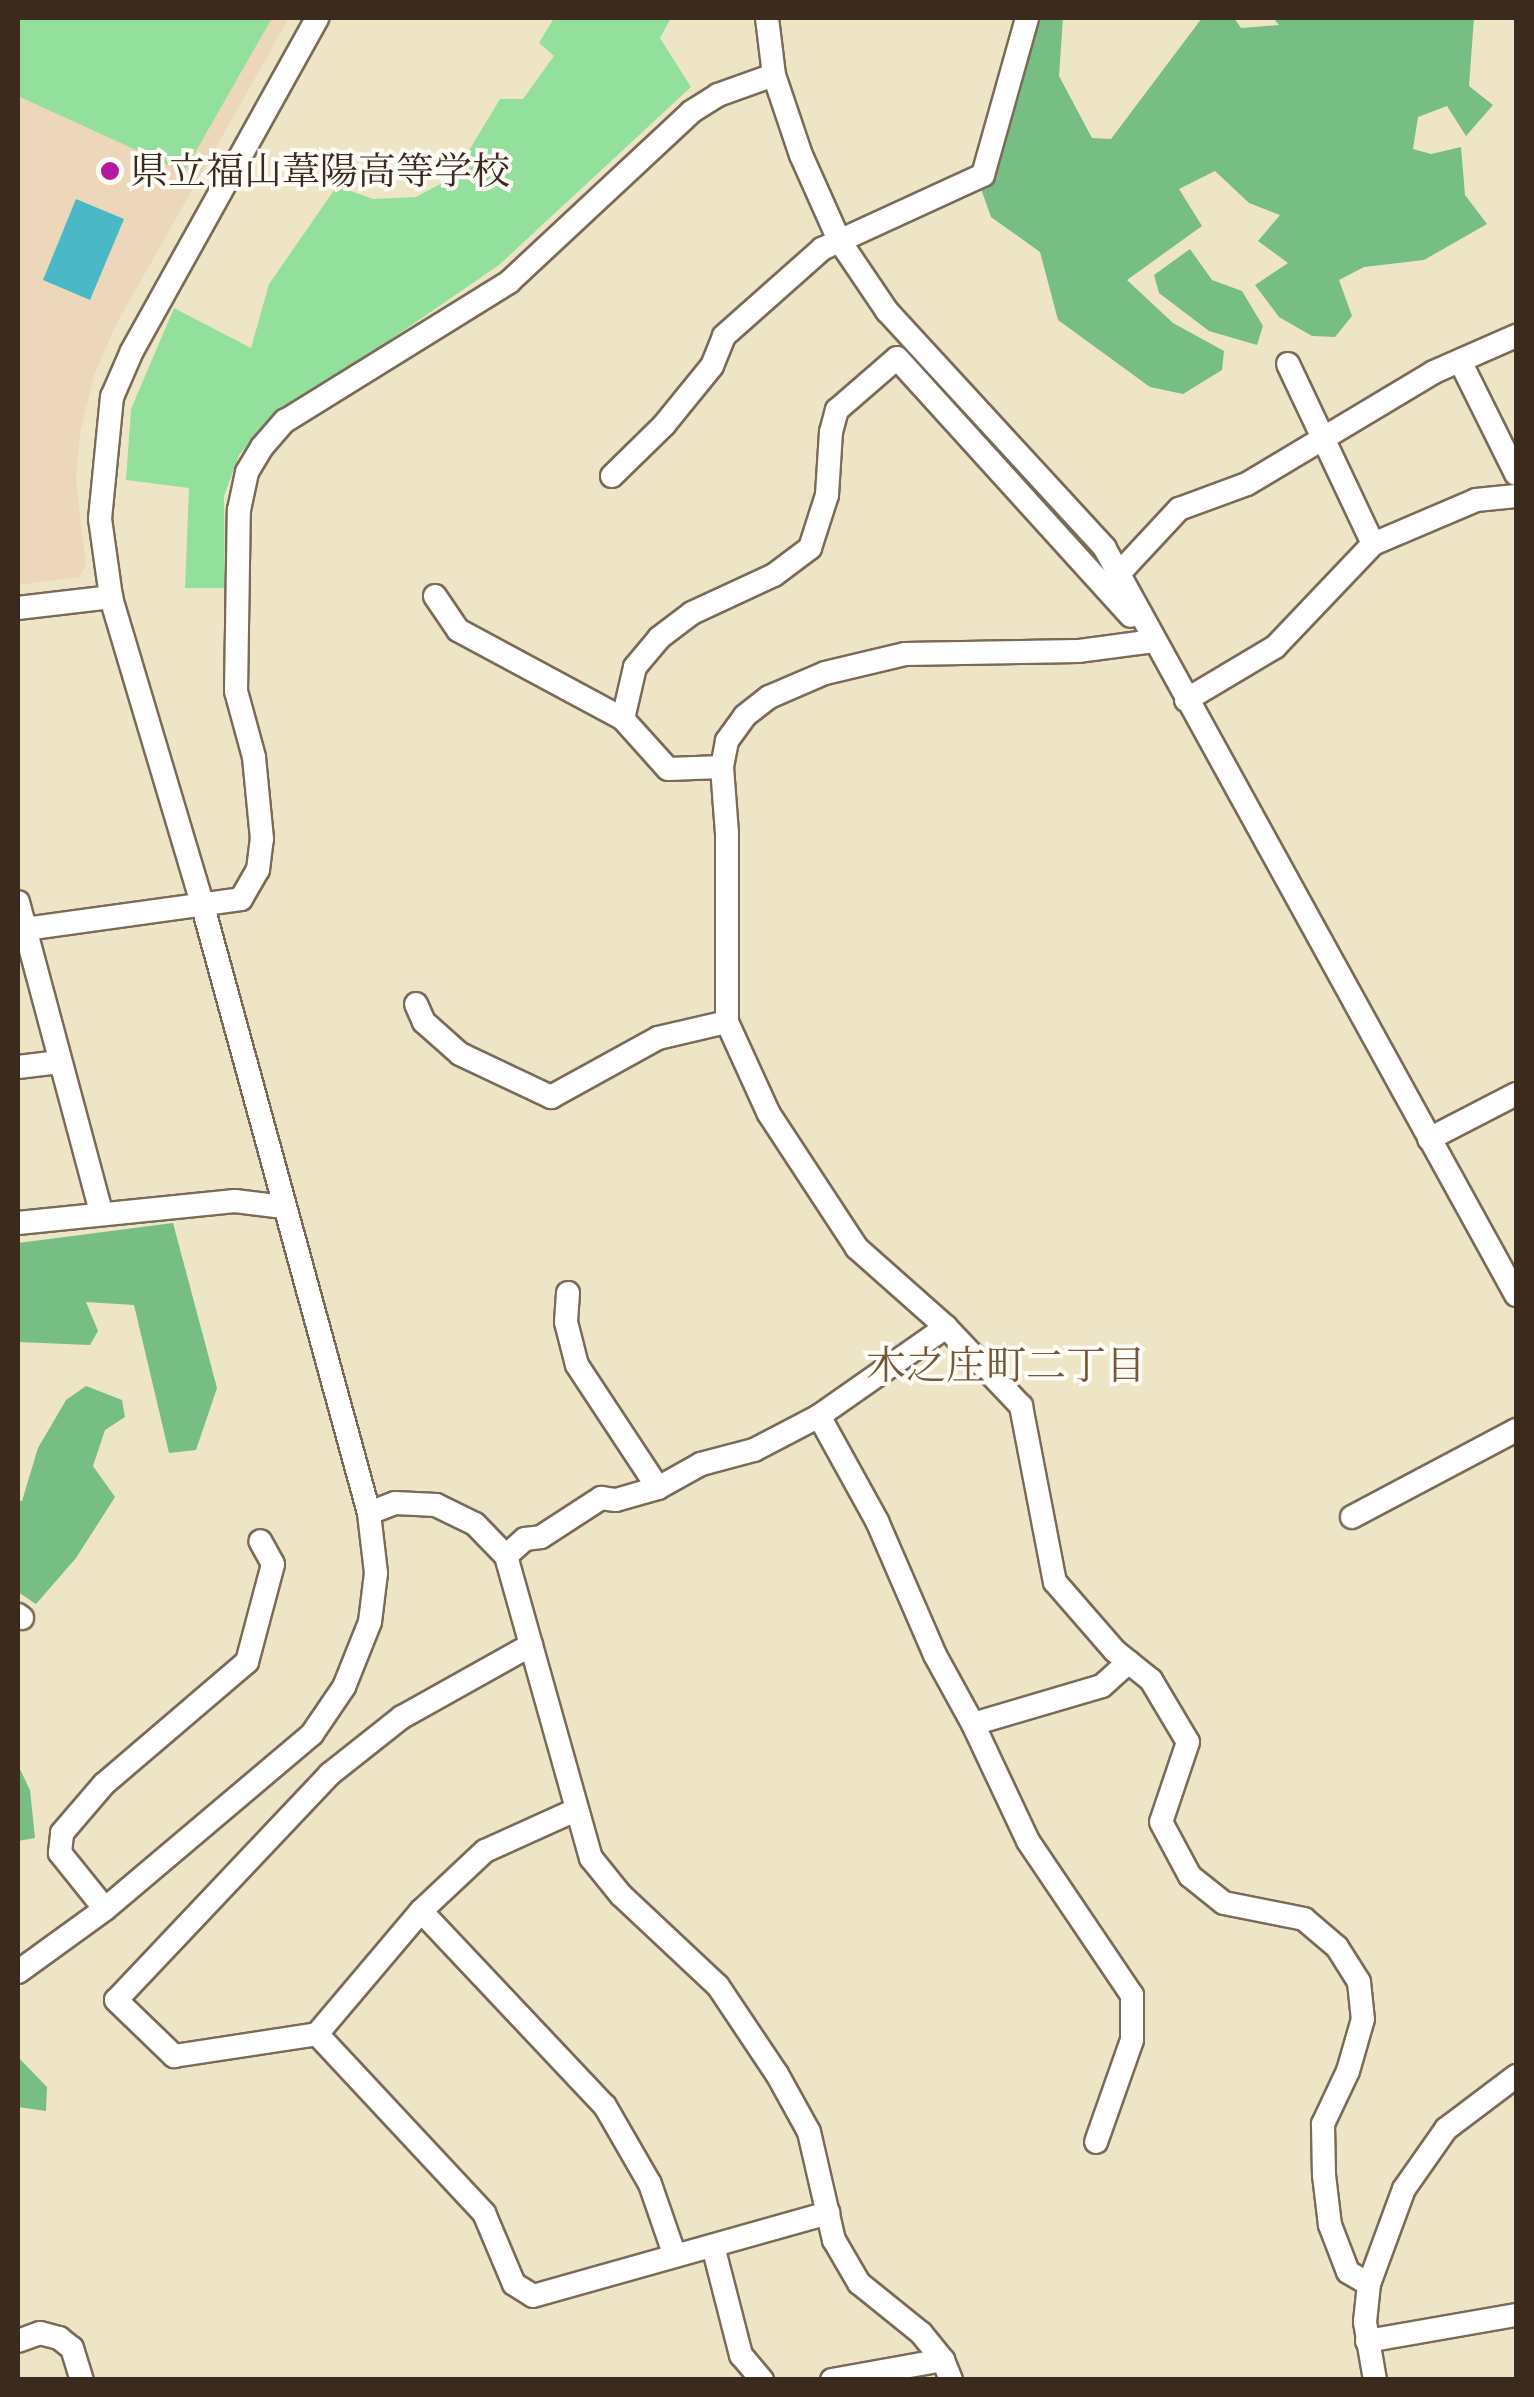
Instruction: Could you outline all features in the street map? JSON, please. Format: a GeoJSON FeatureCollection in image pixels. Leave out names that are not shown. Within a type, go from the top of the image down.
{"type":"FeatureCollection","features":[{"type":"Feature","properties":{"kind":"street"},"geometry":{"type":"LineString","coordinates":[[18,1972],[105,1908],[312,1734],[344,1687],[370,1622],[376,1572],[369,1513],[202,903],[111,596],[100,519],[112,398],[132,351],[318,18]]}},
{"type":"Feature","properties":{"kind":"street"},"geometry":{"type":"LineString","coordinates":[[767,18],[774,74],[801,155],[839,240],[886,311],[1104,547],[1112,580]]}},
{"type":"Feature","properties":{"kind":"street"},"geometry":{"type":"LineString","coordinates":[[612,476],[664,425],[712,366],[724,336],[822,250],[983,175],[1028,18]]}},
{"type":"Feature","properties":{"kind":"street"},"geometry":{"type":"LineString","coordinates":[[21,929],[241,899],[258,870],[262,839],[254,757],[236,691],[239,510],[247,472],[262,447],[285,421],[509,282],[691,112],[718,95],[774,74]]}},
{"type":"Feature","properties":{"kind":"street"},"geometry":{"type":"LineString","coordinates":[[1112,580],[1180,508],[1247,484],[1322,436],[1460,360],[1516,336]]}},
{"type":"Feature","properties":{"kind":"street"},"geometry":{"type":"LineString","coordinates":[[623,719],[636,667],[659,638],[692,613],[774,575],[810,548],[827,495],[831,432],[837,410],[896,358],[1112,580],[1154,641],[1516,1295]]}},
{"type":"Feature","properties":{"kind":"street"},"geometry":{"type":"LineString","coordinates":[[1460,360],[1516,474]]}},
{"type":"Feature","properties":{"kind":"street"},"geometry":{"type":"LineString","coordinates":[[1288,364],[1374,544]]}},
{"type":"Feature","properties":{"kind":"street"},"geometry":{"type":"LineString","coordinates":[[1186,700],[1275,647],[1374,544],[1476,500],[1516,496]]}},
{"type":"Feature","properties":{"kind":"street"},"geometry":{"type":"LineString","coordinates":[[18,608],[111,596]]}},
{"type":"Feature","properties":{"kind":"street"},"geometry":{"type":"LineString","coordinates":[[435,596],[458,630],[623,719],[668,769],[722,767]]}},
{"type":"Feature","properties":{"kind":"street"},"geometry":{"type":"LineString","coordinates":[[1154,641],[1078,651],[905,654],[826,673],[770,697],[746,716],[727,740],[722,767],[727,833],[727,1022],[747,1074],[777,1127],[856,1248],[946,1327],[1021,1406],[1055,1582],[1084,1618],[1151,1680],[1188,1742],[1162,1822],[1190,1876],[1224,1903],[1304,1919],[1337,1947],[1358,1982],[1363,2019],[1348,2071],[1323,2124],[1324,2175],[1330,2226],[1348,2272],[1369,2284]]}},
{"type":"Feature","properties":{"kind":"street"},"geometry":{"type":"LineString","coordinates":[[18,902],[21,929],[100,1211]]}},
{"type":"Feature","properties":{"kind":"street"},"geometry":{"type":"LineString","coordinates":[[416,1004],[424,1022],[460,1054],[551,1097],[658,1038],[727,1022]]}},
{"type":"Feature","properties":{"kind":"street"},"geometry":{"type":"LineString","coordinates":[[18,1067],[60,1062]]}},
{"type":"Feature","properties":{"kind":"street"},"geometry":{"type":"LineString","coordinates":[[1429,1139],[1516,1094]]}},
{"type":"Feature","properties":{"kind":"street"},"geometry":{"type":"LineString","coordinates":[[18,1223],[100,1211],[235,1202],[284,1207]]}},
{"type":"Feature","properties":{"kind":"street"},"geometry":{"type":"LineString","coordinates":[[568,1292],[566,1322],[578,1365],[658,1488]]}},
{"type":"Feature","properties":{"kind":"street"},"geometry":{"type":"LineString","coordinates":[[506,1556],[525,1539],[541,1537],[601,1498],[616,1500],[658,1488],[701,1464],[754,1450],[818,1416],[946,1327]]}},
{"type":"Feature","properties":{"kind":"street"},"geometry":{"type":"LineString","coordinates":[[818,1416],[876,1521],[934,1655],[974,1724],[1028,1841],[1132,1995],[1132,2040],[1096,2142]]}},
{"type":"Feature","properties":{"kind":"street"},"geometry":{"type":"LineString","coordinates":[[1352,1517],[1516,1430]]}},
{"type":"Feature","properties":{"kind":"street"},"geometry":{"type":"LineString","coordinates":[[369,1513],[395,1503],[436,1505],[475,1524],[506,1556],[591,1858],[621,1895],[718,1986],[777,2074],[809,2132],[834,2240],[859,2283],[922,2332],[947,2370],[832,2380]]}},
{"type":"Feature","properties":{"kind":"street"},"geometry":{"type":"LineString","coordinates":[[105,1908],[60,1854],[62,1833],[104,1784],[247,1662],[272,1564],[260,1541]]}},
{"type":"Feature","properties":{"kind":"street"},"geometry":{"type":"LineString","coordinates":[[530,1645],[402,1716],[330,1774],[116,2000],[174,2056],[317,2034],[421,1911],[485,1850],[576,1810]]}},
{"type":"Feature","properties":{"kind":"street"},"geometry":{"type":"LineString","coordinates":[[974,1724],[1102,1686],[1128,1662]]}},
{"type":"Feature","properties":{"kind":"street"},"geometry":{"type":"LineString","coordinates":[[421,1911],[605,2106],[632,2147],[675,2256]]}},
{"type":"Feature","properties":{"kind":"street"},"geometry":{"type":"LineString","coordinates":[[317,2034],[484,2213],[514,2284],[534,2296],[829,2213]]}},
{"type":"Feature","properties":{"kind":"street"},"geometry":{"type":"LineString","coordinates":[[1375,2380],[1367,2341],[1369,2284],[1404,2189],[1446,2129],[1516,2076]]}},
{"type":"Feature","properties":{"kind":"street"},"geometry":{"type":"LineString","coordinates":[[713,2246],[740,2355],[762,2380]]}},
{"type":"Feature","properties":{"kind":"street"},"geometry":{"type":"LineString","coordinates":[[1367,2341],[1516,2316]]}},
{"type":"Feature","properties":{"kind":"street"},"geometry":{"type":"LineString","coordinates":[[18,2341],[40,2333],[59,2338],[72,2348],[82,2380]]}},
{"type":"Feature","properties":{"kind":"shaded area","name":"県立福山葦陽高等学校"},"geometry":{"type":"Polygon","coordinates":[[[18,18],[289,18],[116,325],[95,373],[80,433],[76,480],[86,567],[79,577],[18,585],[18,18]]]}},
{"type":"Feature","properties":{"kind":"green space"},"geometry":{"type":"Polygon","coordinates":[[[18,18],[272,18],[184,172],[18,96],[18,18]]]}},
{"type":"Feature","properties":{"kind":"green space"},"geometry":{"type":"Polygon","coordinates":[[[554,18],[671,18],[660,38],[691,87],[499,265],[262,428],[239,455],[224,496],[225,588],[185,588],[189,488],[126,480],[131,409],[174,308],[251,348],[269,284],[337,186],[373,199],[416,197],[453,177],[500,99],[523,99],[554,56],[539,43],[554,18]]]}},
{"type":"Feature","properties":{"kind":"green space"},"geometry":{"type":"Polygon","coordinates":[[[1032,18],[1063,18],[1059,76],[1092,138],[1111,139],[1202,18],[1234,18],[1241,28],[1279,25],[1273,18],[1474,18],[1469,86],[1493,105],[1466,136],[1447,106],[1418,117],[1413,149],[1431,154],[1461,147],[1465,195],[1487,224],[1424,260],[1364,267],[1339,280],[1352,316],[1335,337],[1312,336],[1279,317],[1255,285],[1288,263],[1258,241],[1280,215],[1249,203],[1215,171],[1179,189],[1202,226],[1127,280],[1173,323],[1224,351],[1222,370],[1183,394],[1150,387],[1058,320],[1040,252],[991,217],[980,186],[1032,18]]]}},
{"type":"Feature","properties":{"kind":"green space"},"geometry":{"type":"Polygon","coordinates":[[[1190,249],[1212,280],[1242,291],[1263,326],[1257,345],[1209,331],[1159,293],[1154,275],[1190,249]]]}},
{"type":"Feature","properties":{"kind":"green space"},"geometry":{"type":"Polygon","coordinates":[[[173,1223],[217,1388],[196,1450],[169,1453],[134,1305],[86,1302],[98,1331],[90,1345],[18,1342],[18,1243],[173,1223]]]}},
{"type":"Feature","properties":{"kind":"green space"},"geometry":{"type":"Polygon","coordinates":[[[86,1386],[122,1400],[125,1417],[105,1430],[93,1466],[115,1497],[76,1558],[36,1604],[18,1592],[18,1501],[22,1501],[38,1448],[66,1400],[86,1386]]]}},
{"type":"Feature","properties":{"kind":"green space"},"geometry":{"type":"Polygon","coordinates":[[[18,1765],[30,1790],[35,1838],[18,1841],[18,1765]]]}},
{"type":"Feature","properties":{"kind":"green space"},"geometry":{"type":"Polygon","coordinates":[[[18,2057],[47,2087],[46,2111],[18,2107],[18,2057]]]}},
{"type":"Feature","properties":{"kind":"water"},"geometry":{"type":"Polygon","coordinates":[[[76,199],[124,219],[90,300],[43,280],[76,199]]]}},
{"type":"Feature","properties":{"kind":"place","name":"県立福山葦陽高等学校"},"geometry":{"type":"Point","coordinates":[110,171]}},
{"type":"Feature","properties":{"kind":"district","name":"木之庄町二丁目"},"geometry":{"type":"Point","coordinates":[1006,1365]}}]}
